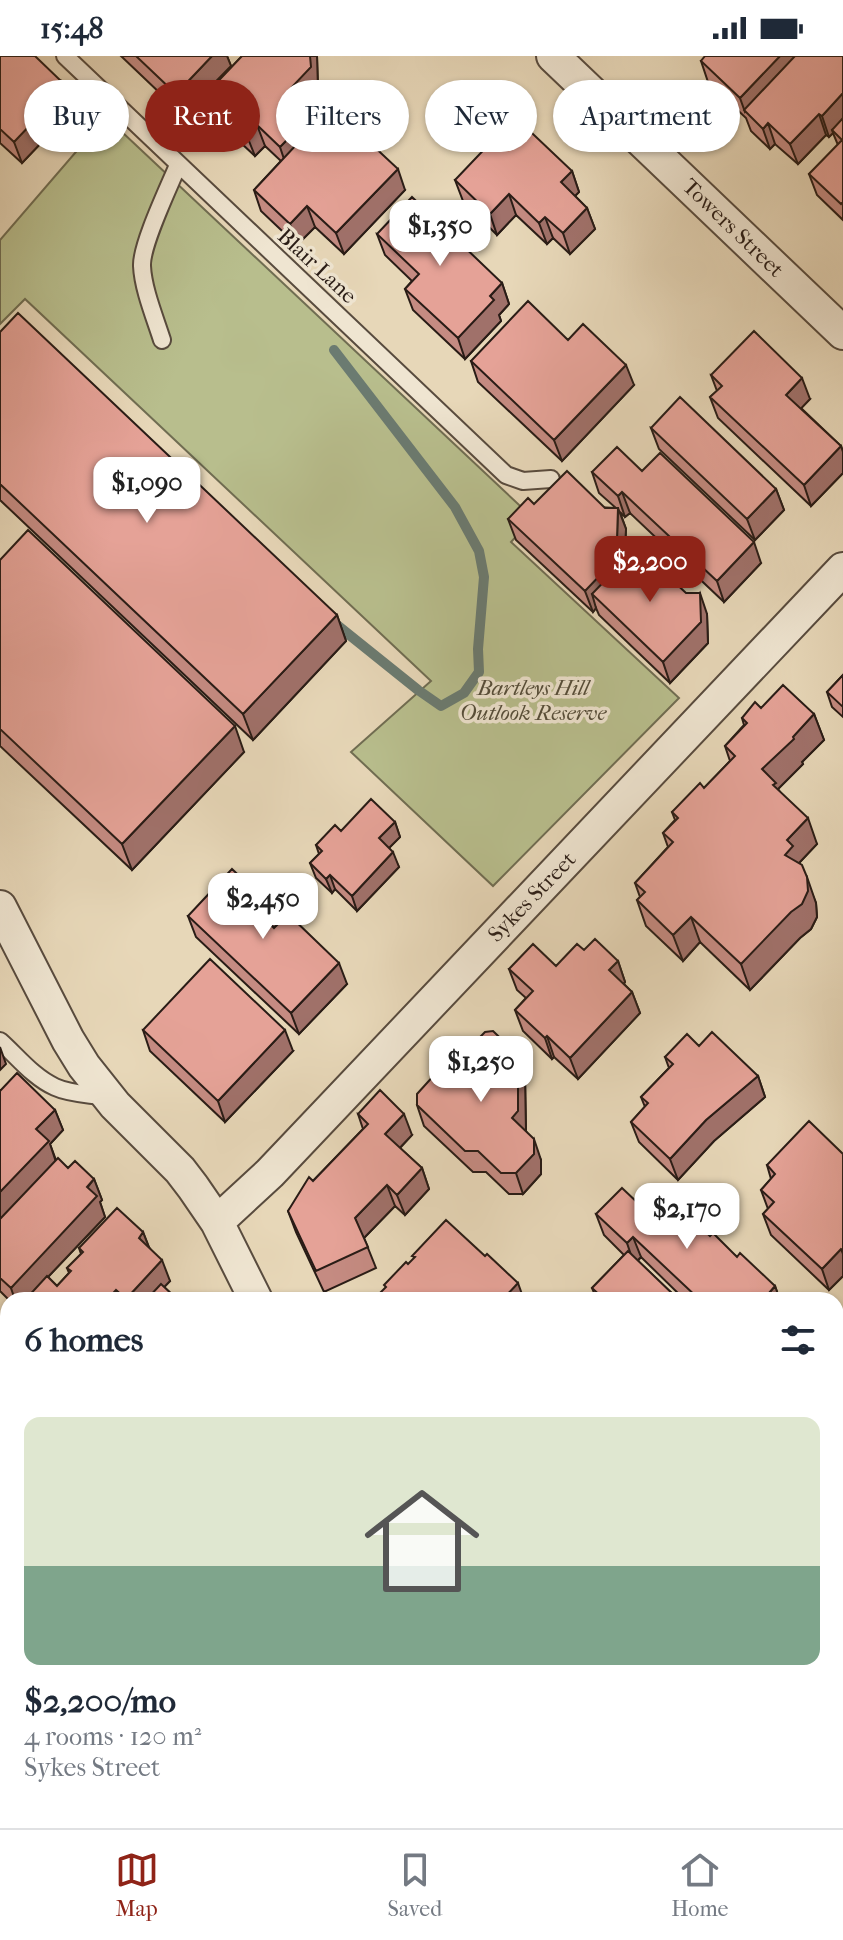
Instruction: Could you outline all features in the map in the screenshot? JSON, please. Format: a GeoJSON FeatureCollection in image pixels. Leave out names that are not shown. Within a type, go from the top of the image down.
{"type":"FeatureCollection","features":[{"type":"Feature","properties":{"kind":"street","name":"Towers Street"},"geometry":{"type":"LineString","coordinates":[[553,56],[843,333]]}},
{"type":"Feature","properties":{"kind":"street","name":"Sykes Street"},"geometry":{"type":"LineString","coordinates":[[217,1222],[270,1173],[843,569]]}},
{"type":"Feature","properties":{"kind":"street"},"geometry":{"type":"LineString","coordinates":[[0,907],[84,1066],[108,1097],[180,1170],[204,1201],[252,1292]]}},
{"type":"Feature","properties":{"kind":"lane","name":"Blair Lane"},"geometry":{"type":"LineString","coordinates":[[65,56],[506,475],[523,481],[551,479]]}},
{"type":"Feature","properties":{"kind":"lane"},"geometry":{"type":"LineString","coordinates":[[162,340],[141,264],[178,165]]}},
{"type":"Feature","properties":{"kind":"lane"},"geometry":{"type":"LineString","coordinates":[[0,1041],[52,1086],[108,1097]]}},
{"type":"Feature","properties":{"kind":"green space","name":"Bartleys Hill Outlook Reserve"},"geometry":{"type":"Polygon","coordinates":[[[129,139],[533,518],[511,542],[679,698],[493,886],[351,752],[431,681],[25,299],[0,324],[0,240],[76,152],[129,152],[129,139]]]}},
{"type":"Feature","properties":{"kind":"building"},"geometry":{"type":"Polygon","coordinates":[[[0,56],[35,56],[60,80],[24,80],[24,132],[14,142],[0,129],[0,56]]]}},
{"type":"Feature","properties":{"kind":"building"},"geometry":{"type":"Polygon","coordinates":[[[136,56],[212,56],[189,80],[161,80],[136,56]]]}},
{"type":"Feature","properties":{"kind":"building"},"geometry":{"type":"Polygon","coordinates":[[[242,56],[310,56],[311,67],[299,80],[276,80],[276,143],[260,128],[260,80],[219,80],[242,56]]]}},
{"type":"Feature","properties":{"kind":"building"},"geometry":{"type":"Polygon","coordinates":[[[705,56],[780,56],[740,98],[740,80],[721,80],[701,61],[705,56]]]}},
{"type":"Feature","properties":{"kind":"building"},"geometry":{"type":"Polygon","coordinates":[[[795,56],[843,56],[843,93],[790,144],[768,123],[763,129],[744,110],[795,56]]]}},
{"type":"Feature","properties":{"kind":"building"},"geometry":{"type":"Polygon","coordinates":[[[843,118],[841,204],[809,174],[842,140],[832,130],[843,118]]]}},
{"type":"Feature","properties":{"kind":"building"},"geometry":{"type":"Polygon","coordinates":[[[537,138],[572,171],[561,182],[587,208],[563,233],[545,217],[539,223],[509,194],[490,214],[455,180],[482,152],[537,152],[537,138]]]}},
{"type":"Feature","properties":{"kind":"building"},"geometry":{"type":"Polygon","coordinates":[[[290,152],[380,152],[398,169],[336,233],[307,206],[290,224],[254,190],[290,152]]]}},
{"type":"Feature","properties":{"kind":"building"},"geometry":{"type":"Polygon","coordinates":[[[412,197],[502,283],[490,296],[494,300],[458,338],[405,289],[419,274],[377,234],[412,197]]]}},
{"type":"Feature","properties":{"kind":"building"},"geometry":{"type":"Polygon","coordinates":[[[528,301],[568,340],[583,324],[626,365],[554,440],[471,361],[528,301]]]}},
{"type":"Feature","properties":{"kind":"building"},"geometry":{"type":"Polygon","coordinates":[[[18,313],[337,615],[243,714],[0,484],[0,332],[18,313]]]}},
{"type":"Feature","properties":{"kind":"building"},"geometry":{"type":"Polygon","coordinates":[[[754,331],[802,378],[786,395],[841,446],[804,485],[710,397],[722,386],[711,375],[754,331]]]}},
{"type":"Feature","properties":{"kind":"building"},"geometry":{"type":"Polygon","coordinates":[[[680,397],[776,489],[747,519],[651,428],[680,397]]]}},
{"type":"Feature","properties":{"kind":"building"},"geometry":{"type":"Polygon","coordinates":[[[617,447],[642,471],[660,453],[754,542],[717,581],[622,492],[618,496],[592,472],[617,447]]]}},
{"type":"Feature","properties":{"kind":"building"},"geometry":{"type":"Polygon","coordinates":[[[567,471],[605,508],[618,508],[617,539],[626,548],[585,591],[508,519],[528,498],[534,504],[567,471]]]}},
{"type":"Feature","properties":{"kind":"building"},"geometry":{"type":"Polygon","coordinates":[[[28,530],[235,726],[122,844],[0,729],[0,560],[28,530]]]}},
{"type":"Feature","properties":{"kind":"building"},"geometry":{"type":"Polygon","coordinates":[[[637,547],[686,593],[700,593],[701,622],[663,662],[592,594],[637,547]]]}},
{"type":"Feature","properties":{"kind":"building"},"geometry":{"type":"Polygon","coordinates":[[[843,675],[843,707],[827,692],[843,675]]]}},
{"type":"Feature","properties":{"kind":"building"},"geometry":{"type":"Polygon","coordinates":[[[783,685],[814,714],[794,739],[762,769],[776,783],[773,785],[808,818],[787,840],[793,846],[785,855],[802,865],[808,891],[802,904],[741,964],[691,917],[673,935],[637,900],[645,892],[635,883],[673,842],[663,833],[678,818],[672,812],[700,783],[704,788],[735,756],[725,746],[747,723],[742,718],[755,702],[761,708],[783,685]]]}},
{"type":"Feature","properties":{"kind":"building"},"geometry":{"type":"Polygon","coordinates":[[[371,799],[395,822],[379,838],[393,852],[352,896],[330,875],[326,879],[310,863],[322,851],[316,845],[335,825],[341,831],[371,799]]]}},
{"type":"Feature","properties":{"kind":"building"},"geometry":{"type":"Polygon","coordinates":[[[232,869],[276,911],[267,921],[274,928],[288,914],[339,963],[291,1013],[188,916],[232,869]]]}},
{"type":"Feature","properties":{"kind":"building"},"geometry":{"type":"Polygon","coordinates":[[[595,939],[618,961],[609,970],[632,992],[570,1058],[515,1010],[533,991],[509,969],[533,944],[556,966],[577,944],[584,950],[595,939]]]}},
{"type":"Feature","properties":{"kind":"building"},"geometry":{"type":"Polygon","coordinates":[[[210,959],[285,1030],[218,1101],[143,1030],[210,959]]]}},
{"type":"Feature","properties":{"kind":"building"},"geometry":{"type":"Polygon","coordinates":[[[493,1031],[518,1055],[518,1111],[512,1118],[534,1139],[534,1154],[516,1173],[501,1173],[478,1151],[465,1151],[417,1105],[417,1094],[436,1073],[445,1073],[485,1032],[493,1031]]]}},
{"type":"Feature","properties":{"kind":"building"},"geometry":{"type":"Polygon","coordinates":[[[712,1032],[758,1076],[706,1120],[670,1159],[631,1122],[648,1103],[641,1097],[673,1064],[665,1057],[687,1034],[699,1046],[712,1032]]]}},
{"type":"Feature","properties":{"kind":"building"},"geometry":{"type":"Polygon","coordinates":[[[17,1073],[55,1110],[36,1129],[49,1141],[0,1192],[0,1091],[17,1073]]]}},
{"type":"Feature","properties":{"kind":"building"},"geometry":{"type":"Polygon","coordinates":[[[380,1090],[404,1114],[385,1134],[422,1168],[397,1195],[387,1185],[355,1218],[368,1247],[316,1271],[288,1211],[309,1177],[313,1181],[368,1124],[358,1114],[380,1090]]]}},
{"type":"Feature","properties":{"kind":"building"},"geometry":{"type":"Polygon","coordinates":[[[809,1121],[843,1154],[843,1250],[822,1269],[763,1214],[774,1202],[761,1190],[775,1174],[767,1165],[809,1121]]]}},
{"type":"Feature","properties":{"kind":"building"},"geometry":{"type":"Polygon","coordinates":[[[58,1158],[68,1168],[75,1161],[94,1179],[87,1187],[97,1196],[11,1288],[0,1278],[0,1219],[58,1158]]]}},
{"type":"Feature","properties":{"kind":"building"},"geometry":{"type":"Polygon","coordinates":[[[622,1188],[658,1222],[676,1203],[710,1236],[713,1233],[737,1257],[740,1253],[775,1286],[770,1292],[691,1292],[633,1237],[627,1243],[596,1214],[622,1188]]]}},
{"type":"Feature","properties":{"kind":"building"},"geometry":{"type":"Polygon","coordinates":[[[117,1208],[143,1232],[139,1238],[162,1260],[132,1292],[32,1292],[47,1276],[57,1286],[71,1271],[67,1268],[83,1252],[79,1248],[117,1208]]]}},
{"type":"Feature","properties":{"kind":"building"},"geometry":{"type":"Polygon","coordinates":[[[446,1220],[518,1283],[510,1292],[381,1292],[406,1262],[408,1264],[415,1257],[412,1256],[446,1220]]]}},
{"type":"Feature","properties":{"kind":"building"},"geometry":{"type":"Polygon","coordinates":[[[628,1251],[671,1292],[596,1292],[592,1288],[628,1251]]]}},
{"type":"Feature","properties":{"kind":"building"},"geometry":{"type":"Polygon","coordinates":[[[161,1284],[170,1292],[154,1292],[161,1284]]]}},
{"type":"Feature","properties":{"kind":"waterway"},"geometry":{"type":"LineString","coordinates":[[332,621],[441,706],[464,693],[479,672],[484,577],[479,551],[455,507],[334,350]]}}]}
